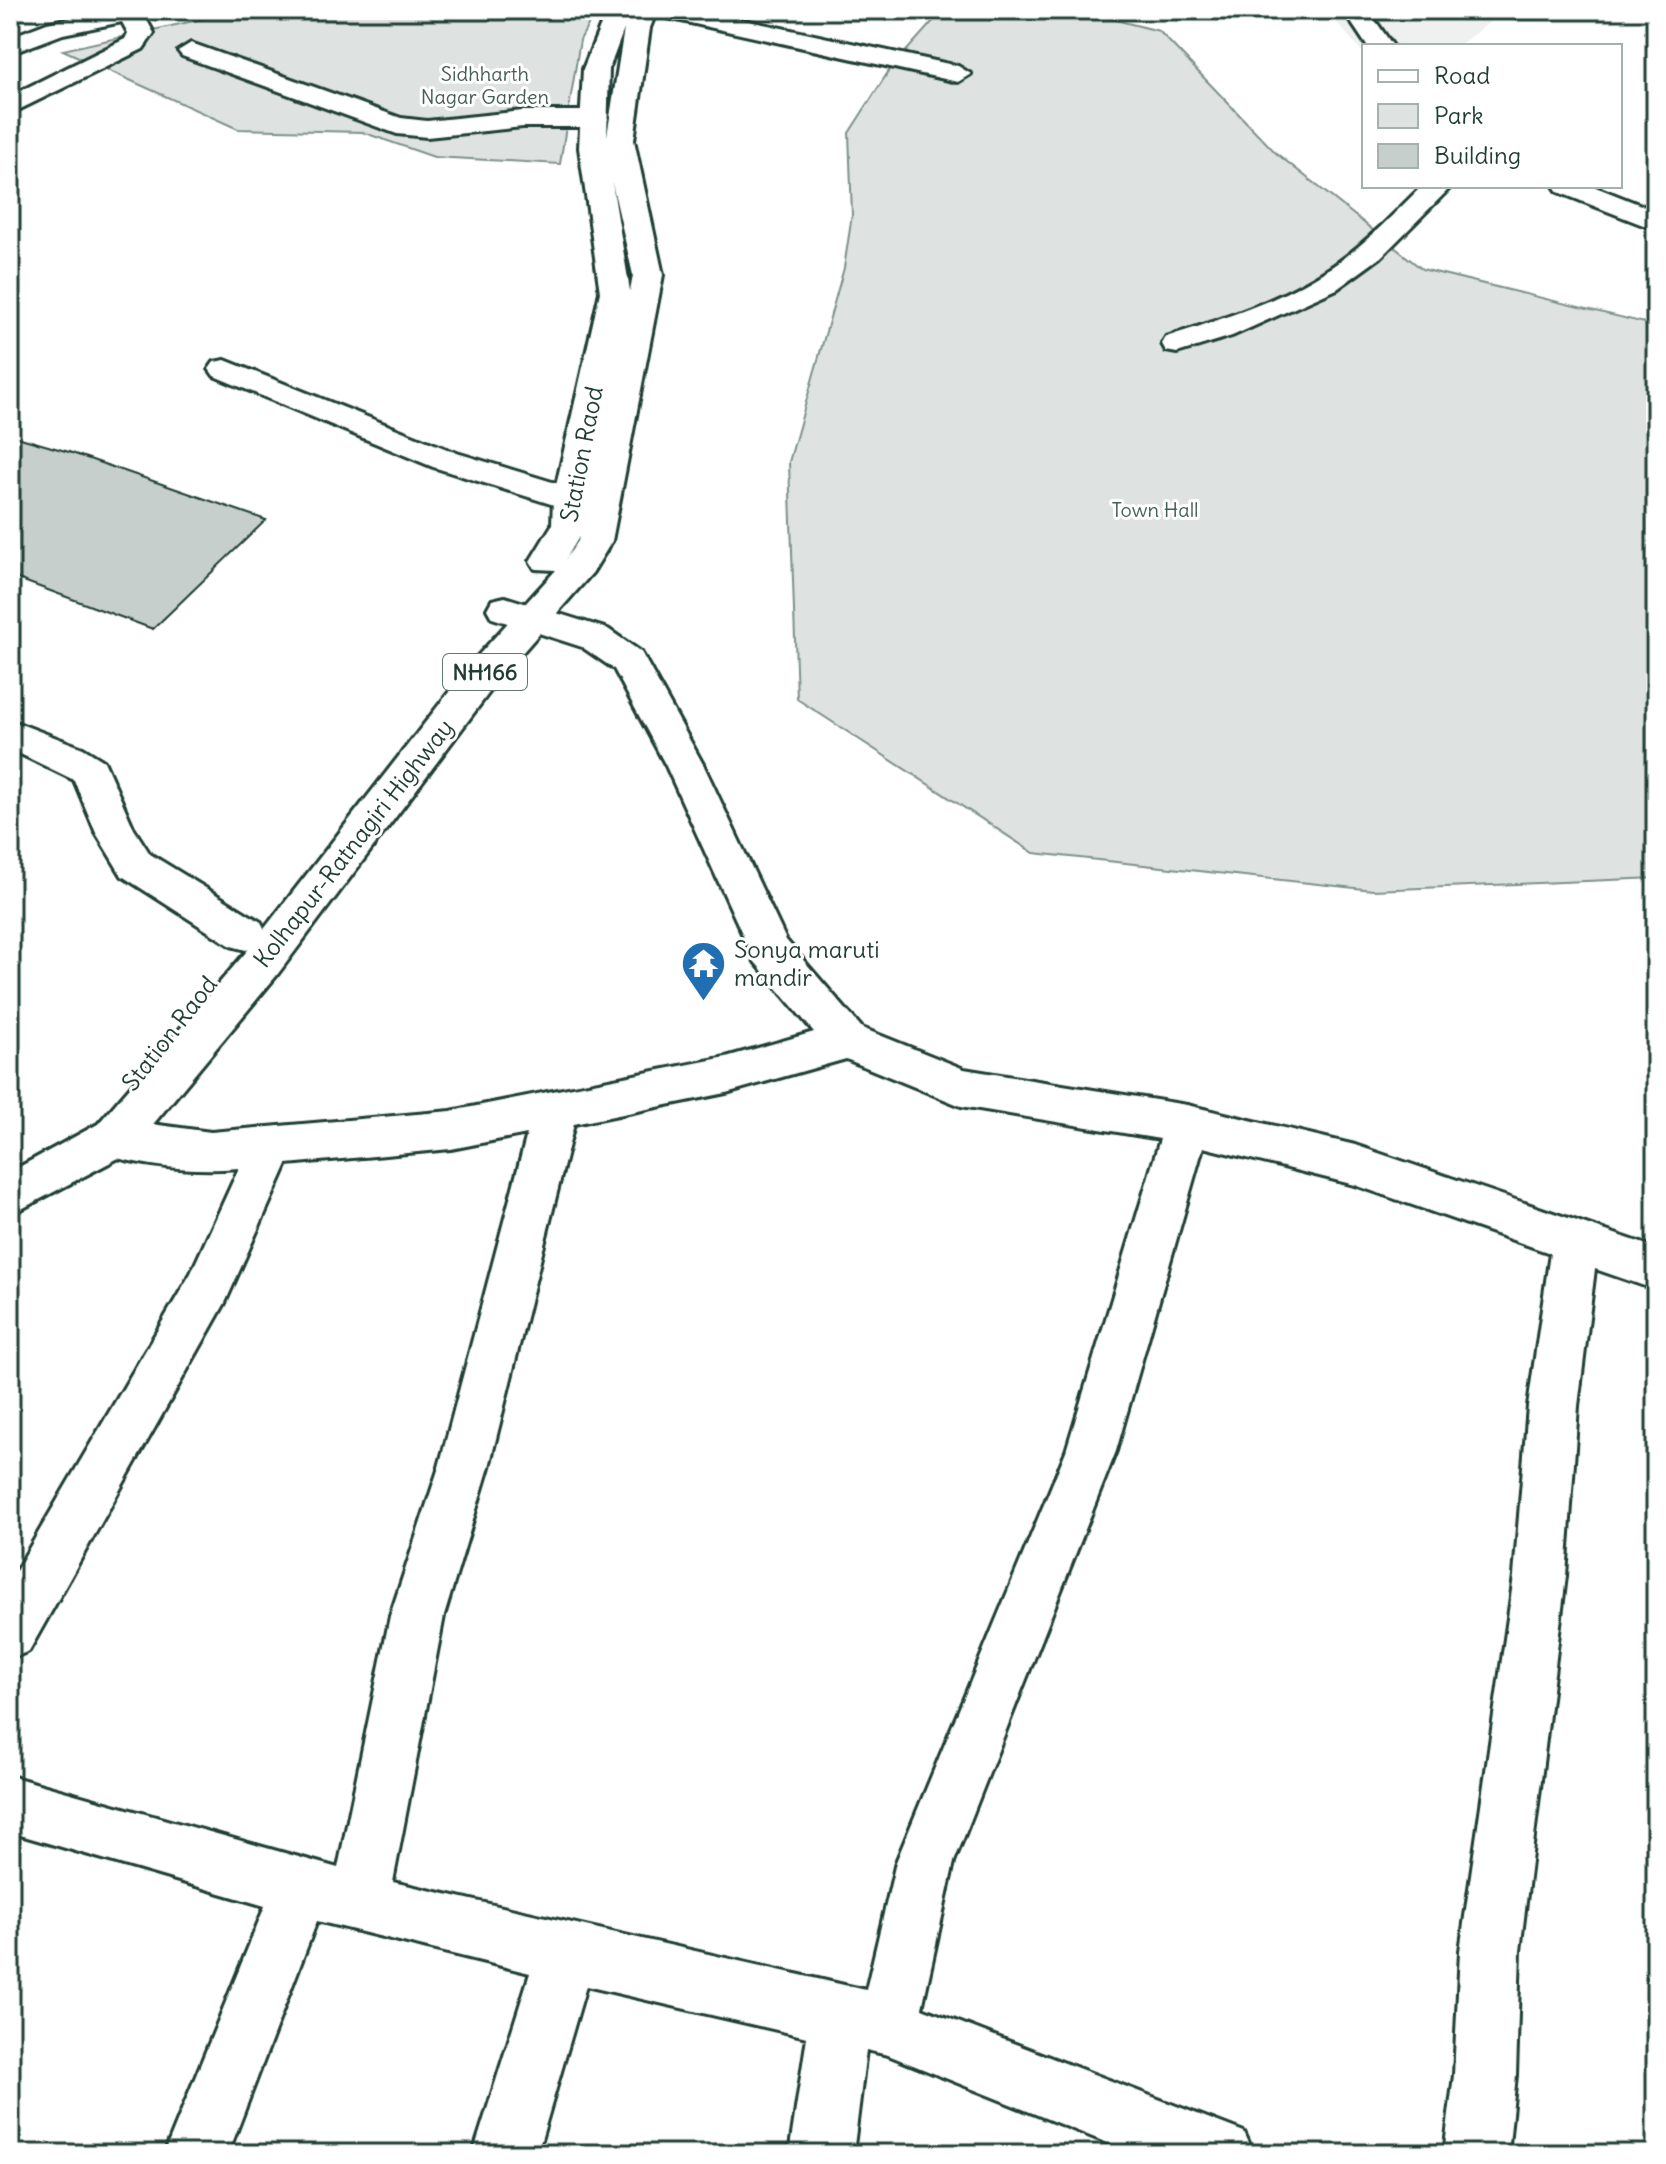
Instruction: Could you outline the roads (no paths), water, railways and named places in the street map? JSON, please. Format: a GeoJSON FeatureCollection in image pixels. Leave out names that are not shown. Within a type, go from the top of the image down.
{"type":"FeatureCollection","features":[{"type":"Feature","properties":{"kind":"main road"},"geometry":{"type":"LineString","coordinates":[[27,10],[56,28]]}},
{"type":"Feature","properties":{"kind":"main road","name":"Station Raod"},"geometry":{"type":"LineString","coordinates":[[10,1168],[97,1124],[246,934],[520,612],[558,549],[569,525],[570,499],[615,292],[593,148],[596,69],[619,10]]}},
{"type":"Feature","properties":{"kind":"main road","name":"Kolhapur-Ratnagiri Highway"},"geometry":{"type":"LineString","coordinates":[[10,1195],[114,1138],[271,952],[487,669],[520,612],[581,564],[595,541],[648,275],[624,173],[620,140],[637,28],[645,10]]}},
{"type":"Feature","properties":{"kind":"main road"},"geometry":{"type":"LineString","coordinates":[[663,10],[958,74]]}},
{"type":"Feature","properties":{"kind":"main road"},"geometry":{"type":"LineString","coordinates":[[1355,10],[1379,44]]}},
{"type":"Feature","properties":{"kind":"main road"},"geometry":{"type":"LineString","coordinates":[[10,46],[56,28],[137,12],[141,33],[134,44],[10,106]]}},
{"type":"Feature","properties":{"kind":"main road"},"geometry":{"type":"LineString","coordinates":[[191,51],[397,126],[427,129],[523,119],[595,119]]}},
{"type":"Feature","properties":{"kind":"main road"},"geometry":{"type":"LineString","coordinates":[[1177,344],[1254,319],[1298,299],[1348,269],[1436,188]]}},
{"type":"Feature","properties":{"kind":"main road"},"geometry":{"type":"LineString","coordinates":[[1573,188],[1656,221]]}},
{"type":"Feature","properties":{"kind":"main road"},"geometry":{"type":"LineString","coordinates":[[225,369],[445,460],[570,499]]}},
{"type":"Feature","properties":{"kind":"main road"},"geometry":{"type":"LineString","coordinates":[[520,612],[595,638],[628,661],[685,766],[770,950],[847,1041],[961,1087],[1187,1124],[1355,1165],[1656,1269]]}},
{"type":"Feature","properties":{"kind":"main road"},"geometry":{"type":"LineString","coordinates":[[10,734],[69,758],[90,771],[116,833],[136,865],[246,934]]}},
{"type":"Feature","properties":{"kind":"main road"},"geometry":{"type":"LineString","coordinates":[[114,1138],[211,1151],[451,1130],[726,1075],[847,1041]]}},
{"type":"Feature","properties":{"kind":"main road"},"geometry":{"type":"LineString","coordinates":[[360,1904],[417,1616],[464,1467],[556,1109]]}},
{"type":"Feature","properties":{"kind":"main road"},"geometry":{"type":"LineString","coordinates":[[821,2154],[864,2020],[1091,1451],[1187,1124]]}},
{"type":"Feature","properties":{"kind":"main road"},"geometry":{"type":"LineString","coordinates":[[10,1632],[208,1288],[271,1148]]}},
{"type":"Feature","properties":{"kind":"main road"},"geometry":{"type":"LineString","coordinates":[[1476,2154],[1485,2075],[1490,1951],[1537,1607],[1553,1406],[1575,1243]]}},
{"type":"Feature","properties":{"kind":"main road"},"geometry":{"type":"LineString","coordinates":[[10,1804],[360,1904],[864,2020],[1222,2154]]}},
{"type":"Feature","properties":{"kind":"main road"},"geometry":{"type":"LineString","coordinates":[[196,2154],[301,1888]]}},
{"type":"Feature","properties":{"kind":"main road"},"geometry":{"type":"LineString","coordinates":[[505,2154],[566,1953]]}},
{"type":"Feature","properties":{"kind":"place","name":"Sonya maruti mandir"},"geometry":{"type":"Point","coordinates":[703,1002]}},
{"type":"Feature","properties":{"kind":"park label","name":"Sidhharth Nagar Garden"},"geometry":{"type":"Point","coordinates":[485,84]}},
{"type":"Feature","properties":{"kind":"park label","name":"Town Hall"},"geometry":{"type":"Point","coordinates":[1155,509]}}]}
